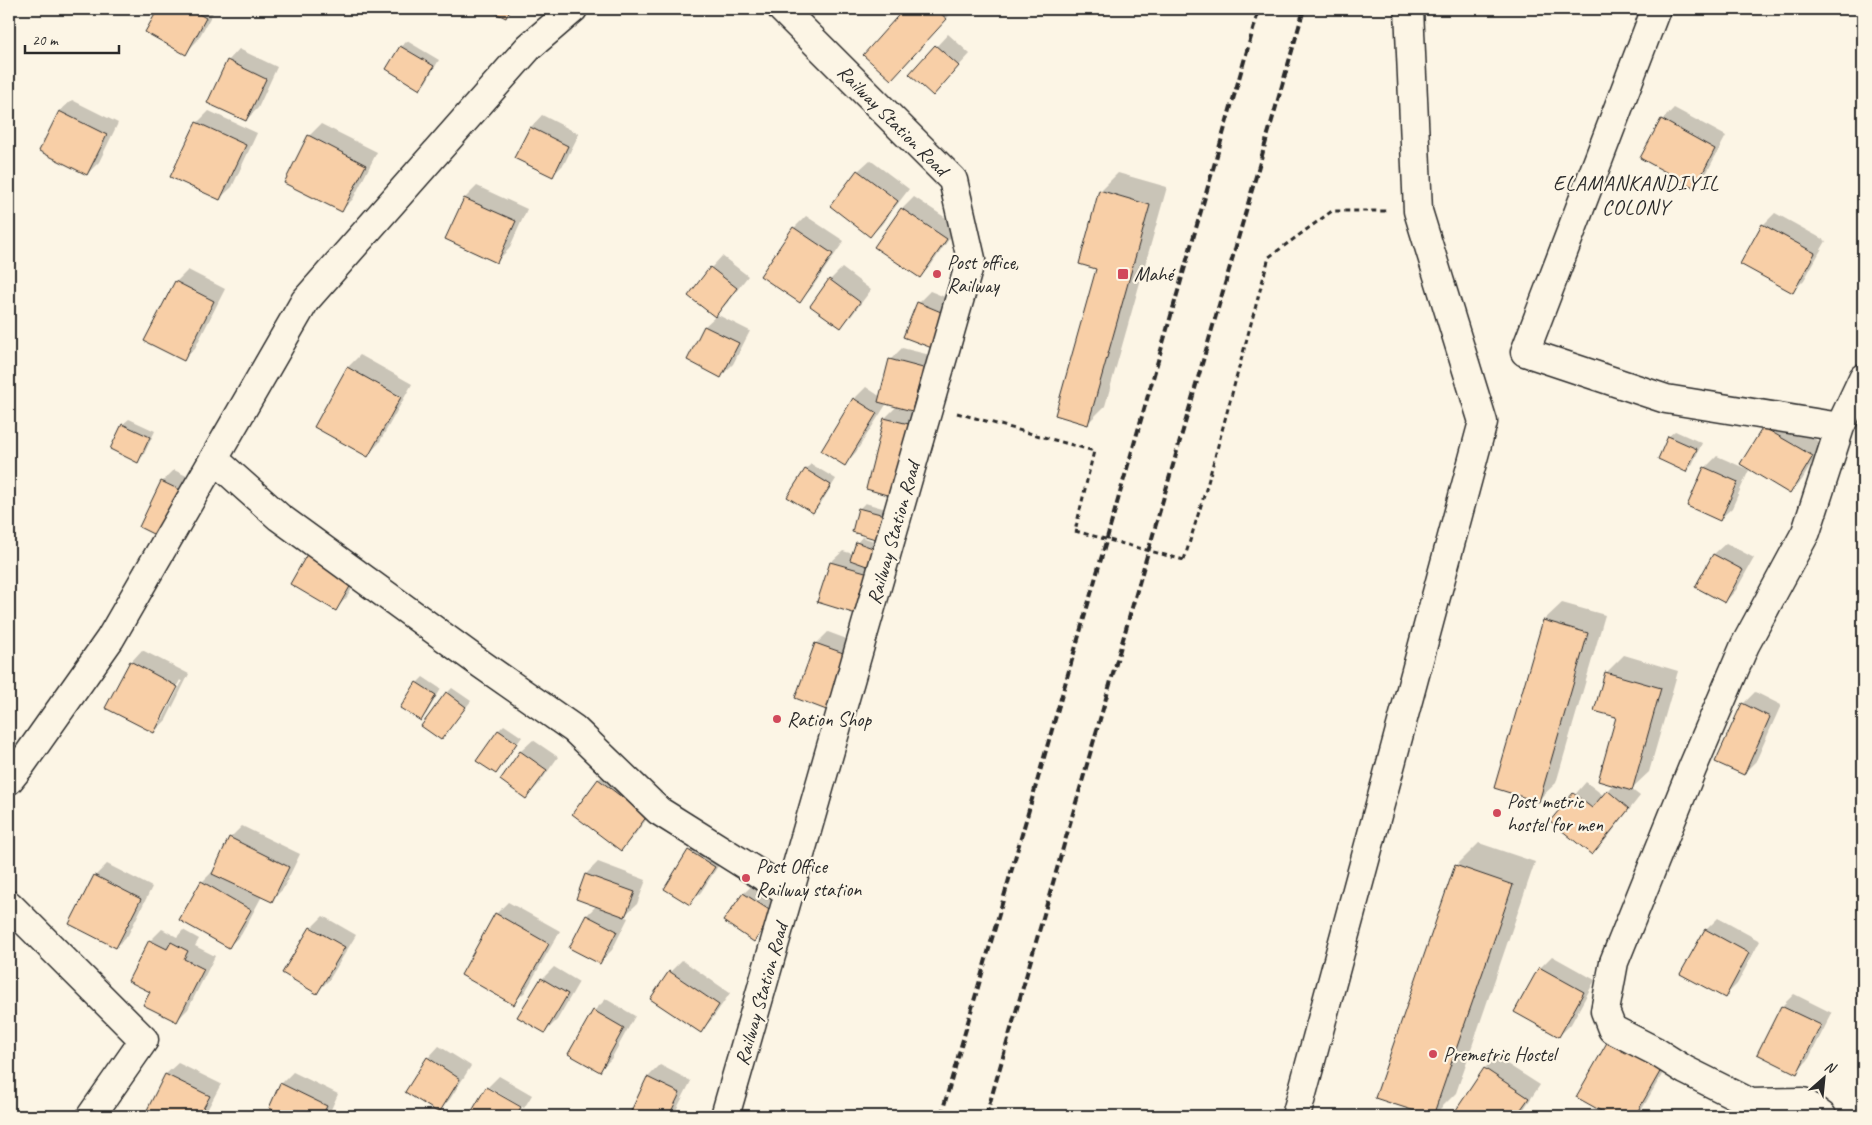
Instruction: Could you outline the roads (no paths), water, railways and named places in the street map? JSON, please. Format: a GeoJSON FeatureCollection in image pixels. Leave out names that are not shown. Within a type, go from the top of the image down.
{"type":"FeatureCollection","features":[{"type":"Feature","properties":{"kind":"street"},"geometry":{"type":"LineString","coordinates":[[9,780],[110,639],[305,301],[529,47],[573,9]]}},
{"type":"Feature","properties":{"kind":"street","name":"Railway Station Road"},"geometry":{"type":"LineString","coordinates":[[725,1116],[971,260],[953,180],[782,9]]}},
{"type":"Feature","properties":{"kind":"street"},"geometry":{"type":"LineString","coordinates":[[1296,1116],[1483,422],[1418,211],[1409,9]]}},
{"type":"Feature","properties":{"kind":"street"},"geometry":{"type":"LineString","coordinates":[[1656,9],[1525,352],[1666,399],[1840,427]]}},
{"type":"Feature","properties":{"kind":"street"},"geometry":{"type":"LineString","coordinates":[[1822,1116],[1803,1102],[1751,1103],[1685,1070],[1655,1051],[1612,1029],[1606,1011],[1614,962],[1692,769],[1745,646],[1806,532],[1840,427],[1863,378]]}},
{"type":"Feature","properties":{"kind":"street"},"geometry":{"type":"LineString","coordinates":[[214,459],[279,517],[480,664],[574,729],[659,811],[790,893]]}},
{"type":"Feature","properties":{"kind":"street"},"geometry":{"type":"LineString","coordinates":[[9,904],[144,1040],[91,1116]]}},
{"type":"Feature","properties":{"kind":"railway"},"geometry":{"type":"LineString","coordinates":[[941,1116],[1259,9]]}},
{"type":"Feature","properties":{"kind":"railway"},"geometry":{"type":"LineString","coordinates":[[986,1116],[1304,9]]}},
{"type":"Feature","properties":{"kind":"place","name":"Post office, Railway"},"geometry":{"type":"Point","coordinates":[937,274]}},
{"type":"Feature","properties":{"kind":"place","name":"Mahé"},"geometry":{"type":"Point","coordinates":[1123,274]}},
{"type":"Feature","properties":{"kind":"place","name":"Ration Shop"},"geometry":{"type":"Point","coordinates":[777,719]}},
{"type":"Feature","properties":{"kind":"place","name":"Post metric hostel for men"},"geometry":{"type":"Point","coordinates":[1497,813]}},
{"type":"Feature","properties":{"kind":"place","name":"Post Office Railway station"},"geometry":{"type":"Point","coordinates":[746,878]}},
{"type":"Feature","properties":{"kind":"place","name":"Premetric Hostel"},"geometry":{"type":"Point","coordinates":[1433,1054]}},
{"type":"Feature","properties":{"kind":"district","name":"ELAMANKANDIYIL COLONY"},"geometry":{"type":"Point","coordinates":[1636,195]}}]}
